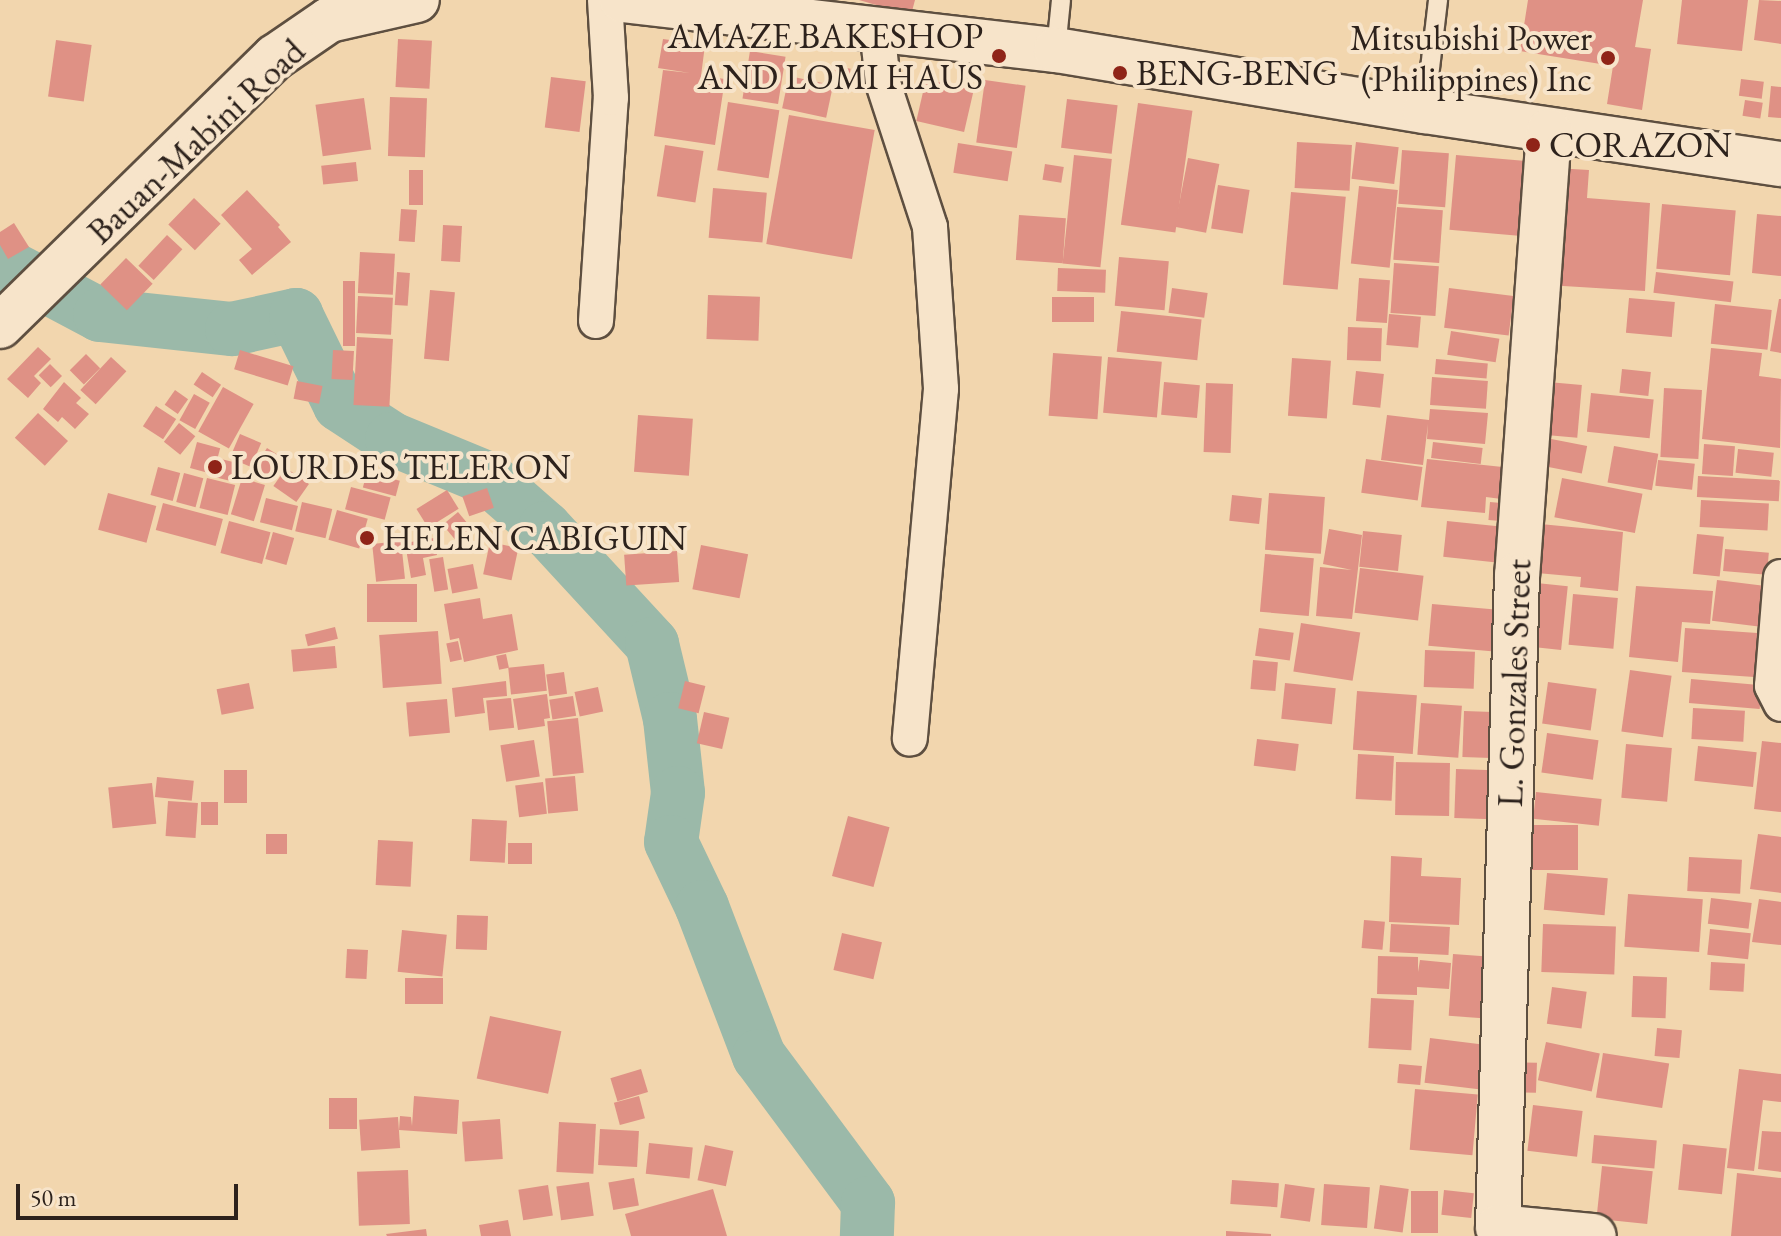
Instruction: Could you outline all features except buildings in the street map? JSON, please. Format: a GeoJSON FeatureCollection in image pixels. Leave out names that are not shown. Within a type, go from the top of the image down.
{"type":"FeatureCollection","features":[{"type":"Feature","properties":{"kind":"main road","name":"Bauan-Mabini Road"},"geometry":{"type":"LineString","coordinates":[[0,326],[128,205],[275,57],[329,20],[364,5],[417,0]]}},
{"type":"Feature","properties":{"kind":"main road"},"geometry":{"type":"LineString","coordinates":[[622,0],[1056,50],[1549,131],[1781,164]]}},
{"type":"Feature","properties":{"kind":"main road","name":"L. Gonzales Street"},"geometry":{"type":"LineString","coordinates":[[1497,1231],[1517,575],[1549,131]]}},
{"type":"Feature","properties":{"kind":"main road"},"geometry":{"type":"LineString","coordinates":[[1497,1231],[1594,1236]]}},
{"type":"Feature","properties":{"kind":"street"},"geometry":{"type":"LineString","coordinates":[[596,321],[611,98],[605,0]]}},
{"type":"Feature","properties":{"kind":"street"},"geometry":{"type":"LineString","coordinates":[[877,28],[883,83],[930,227],[941,389],[910,739]]}},
{"type":"Feature","properties":{"kind":"street"},"geometry":{"type":"LineString","coordinates":[[1781,577],[1772,686],[1781,704]]}},
{"type":"Feature","properties":{"kind":"lane"},"geometry":{"type":"LineString","coordinates":[[1056,50],[1061,0]]}},
{"type":"Feature","properties":{"kind":"lane"},"geometry":{"type":"LineString","coordinates":[[1425,111],[1438,0]]}},
{"type":"Feature","properties":{"kind":"waterway"},"geometry":{"type":"LineString","coordinates":[[0,262],[100,315],[232,329],[296,315],[340,405],[392,439],[489,479],[545,528],[652,644],[670,719],[678,793],[671,842],[702,907],[759,1056],[868,1203],[867,1236]]}},
{"type":"Feature","properties":{"kind":"place","name":"AMAZE BAKESHOP AND LOMI HAUS"},"geometry":{"type":"Point","coordinates":[999,56]}},
{"type":"Feature","properties":{"kind":"place","name":"Mitsubishi Power (Philippines) Inc"},"geometry":{"type":"Point","coordinates":[1608,58]}},
{"type":"Feature","properties":{"kind":"place","name":"BENG-BENG"},"geometry":{"type":"Point","coordinates":[1120,73]}},
{"type":"Feature","properties":{"kind":"place","name":"CORAZON"},"geometry":{"type":"Point","coordinates":[1533,145]}},
{"type":"Feature","properties":{"kind":"place","name":"LOURDES TELERON"},"geometry":{"type":"Point","coordinates":[215,467]}},
{"type":"Feature","properties":{"kind":"place","name":"HELEN CABIGUIN"},"geometry":{"type":"Point","coordinates":[367,538]}}]}
